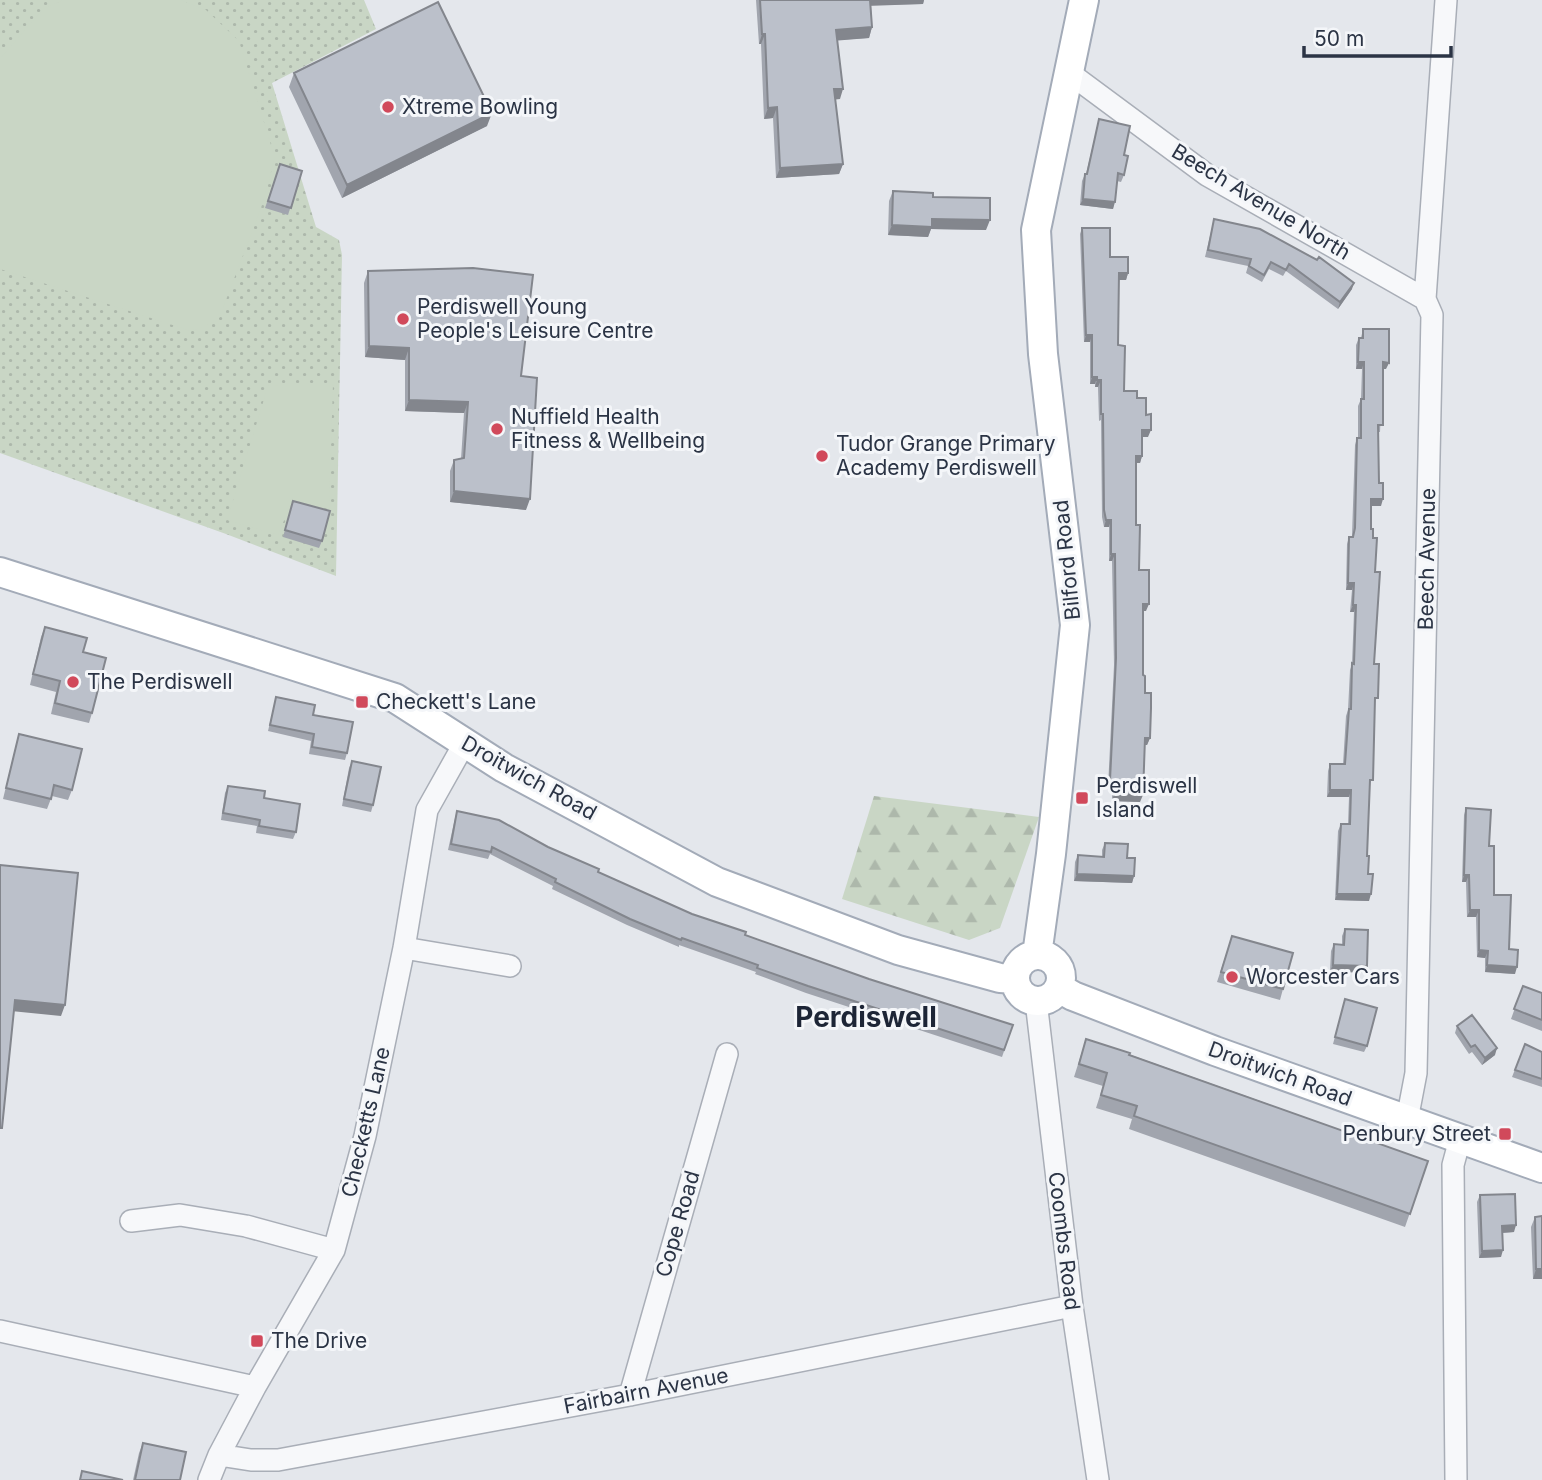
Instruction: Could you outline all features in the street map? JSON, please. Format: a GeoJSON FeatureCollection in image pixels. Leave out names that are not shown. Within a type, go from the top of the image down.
{"type":"FeatureCollection","features":[{"type":"Feature","properties":{"kind":"main road","name":"Bilford Road"},"geometry":{"type":"LineString","coordinates":[[1037,955],[1051,854],[1075,625],[1043,354],[1036,230],[1084,0]]}},
{"type":"Feature","properties":{"kind":"main road","name":"Droitwich Road"},"geometry":{"type":"LineString","coordinates":[[0,572],[395,698],[505,768],[717,882],[898,950],[1000,978],[1015,979],[1021,994],[1073,996],[1202,1046],[1542,1168]]}},
{"type":"Feature","properties":{"kind":"main road"},"geometry":{"type":"LineString","coordinates":[[1015,979],[1020,963],[1029,956],[1051,958],[1059,966],[1062,977],[1048,994]]}},
{"type":"Feature","properties":{"kind":"street","name":"Beech Avenue"},"geometry":{"type":"LineString","coordinates":[[1407,1120],[1416,1073],[1417,1045],[1432,315],[1425,299],[1446,0]]}},
{"type":"Feature","properties":{"kind":"street","name":"Beech Avenue North"},"geometry":{"type":"LineString","coordinates":[[1068,72],[1207,175],[1425,299]]}},
{"type":"Feature","properties":{"kind":"street","name":"Checketts Lane"},"geometry":{"type":"LineString","coordinates":[[209,1480],[219,1455],[255,1387],[334,1250],[366,1136],[404,948],[427,810],[464,744]]}},
{"type":"Feature","properties":{"kind":"street"},"geometry":{"type":"LineString","coordinates":[[404,948],[510,966]]}},
{"type":"Feature","properties":{"kind":"street","name":"Coombs Road"},"geometry":{"type":"LineString","coordinates":[[1048,994],[1072,1306],[1098,1480]]}},
{"type":"Feature","properties":{"kind":"street","name":"Cope Road"},"geometry":{"type":"LineString","coordinates":[[630,1395],[727,1054]]}},
{"type":"Feature","properties":{"kind":"street"},"geometry":{"type":"LineString","coordinates":[[1456,1480],[1453,1166],[1460,1139]]}},
{"type":"Feature","properties":{"kind":"street"},"geometry":{"type":"LineString","coordinates":[[131,1220],[180,1214],[246,1226],[334,1250]]}},
{"type":"Feature","properties":{"kind":"street","name":"Fairbairn Avenue"},"geometry":{"type":"LineString","coordinates":[[219,1455],[251,1460],[278,1460],[630,1395],[1072,1306]]}},
{"type":"Feature","properties":{"kind":"street"},"geometry":{"type":"LineString","coordinates":[[0,1331],[255,1387]]}},
{"type":"Feature","properties":{"kind":"green space"},"geometry":{"type":"Polygon","coordinates":[[[0,0],[364,0],[376,29],[272,83],[316,227],[339,240],[342,255],[336,576],[0,453],[0,0]]]}},
{"type":"Feature","properties":{"kind":"green space"},"geometry":{"type":"Polygon","coordinates":[[[63,0],[181,0],[206,10],[239,41],[275,158],[261,208],[218,321],[191,331],[0,269],[0,59],[43,9],[63,0]]]}},
{"type":"Feature","properties":{"kind":"green space"},"geometry":{"type":"Polygon","coordinates":[[[269,383],[283,388],[285,384],[333,384],[329,509],[292,501],[278,535],[227,520],[269,383]]]}},
{"type":"Feature","properties":{"kind":"green space"},"geometry":{"type":"Polygon","coordinates":[[[874,796],[1039,817],[1000,928],[969,940],[842,899],[874,796]]]}},
{"type":"Feature","properties":{"kind":"building"},"geometry":{"type":"Polygon","coordinates":[[[760,0],[870,0],[872,27],[836,30],[843,89],[834,89],[843,164],[780,168],[777,107],[768,108],[765,34],[762,34],[760,0]]]}},
{"type":"Feature","properties":{"kind":"building","name":"Xtreme Bowling"},"geometry":{"type":"Polygon","coordinates":[[[438,2],[492,113],[347,185],[294,73],[438,2]]]}},
{"type":"Feature","properties":{"kind":"building"},"geometry":{"type":"Polygon","coordinates":[[[1099,119],[1130,126],[1124,155],[1128,156],[1124,175],[1118,173],[1115,202],[1083,199],[1085,174],[1099,119]]]}},
{"type":"Feature","properties":{"kind":"building"},"geometry":{"type":"Polygon","coordinates":[[[280,164],[302,171],[291,208],[268,201],[280,164]]]}},
{"type":"Feature","properties":{"kind":"building"},"geometry":{"type":"Polygon","coordinates":[[[893,191],[933,193],[933,197],[990,198],[990,220],[932,219],[932,227],[892,225],[893,191]]]}},
{"type":"Feature","properties":{"kind":"building"},"geometry":{"type":"Polygon","coordinates":[[[1214,219],[1260,229],[1317,260],[1319,257],[1354,283],[1340,302],[1289,264],[1286,270],[1271,262],[1264,275],[1249,266],[1251,259],[1208,250],[1214,219]]]}},
{"type":"Feature","properties":{"kind":"building"},"geometry":{"type":"Polygon","coordinates":[[[1082,228],[1110,228],[1110,257],[1128,257],[1128,273],[1119,273],[1118,345],[1125,346],[1124,391],[1137,391],[1137,398],[1146,398],[1146,415],[1151,414],[1151,430],[1142,430],[1142,456],[1136,456],[1136,525],[1140,525],[1139,570],[1149,570],[1149,604],[1143,604],[1143,675],[1145,693],[1151,693],[1151,708],[1150,738],[1145,738],[1143,795],[1114,794],[1115,780],[1110,780],[1116,658],[1115,554],[1111,554],[1111,520],[1106,520],[1104,510],[1101,380],[1092,377],[1092,335],[1086,335],[1082,228]]]}},
{"type":"Feature","properties":{"kind":"building"},"geometry":{"type":"Polygon","coordinates":[[[473,268],[533,275],[521,376],[537,378],[530,499],[454,491],[454,460],[464,458],[468,402],[409,400],[409,348],[369,346],[368,271],[473,268]]]}},
{"type":"Feature","properties":{"kind":"building"},"geometry":{"type":"Polygon","coordinates":[[[1363,329],[1389,329],[1389,363],[1383,362],[1383,425],[1378,425],[1379,483],[1383,483],[1383,499],[1371,499],[1371,529],[1373,538],[1377,538],[1375,572],[1380,572],[1374,664],[1379,664],[1378,698],[1375,698],[1373,780],[1370,780],[1367,856],[1368,874],[1373,874],[1371,894],[1337,894],[1341,824],[1350,824],[1351,790],[1330,790],[1330,764],[1345,764],[1351,709],[1356,605],[1353,605],[1354,583],[1348,583],[1349,537],[1353,537],[1355,528],[1357,438],[1361,438],[1361,399],[1364,399],[1364,362],[1358,362],[1359,338],[1363,338],[1363,329]]]}},
{"type":"Feature","properties":{"kind":"building"},"geometry":{"type":"Polygon","coordinates":[[[293,501],[330,511],[322,541],[285,530],[293,501]]]}},
{"type":"Feature","properties":{"kind":"building"},"geometry":{"type":"Polygon","coordinates":[[[45,627],[87,638],[83,652],[106,658],[92,713],[55,703],[60,681],[33,674],[45,627]]]}},
{"type":"Feature","properties":{"kind":"building"},"geometry":{"type":"Polygon","coordinates":[[[276,697],[315,705],[313,715],[353,722],[347,753],[312,747],[314,734],[270,725],[276,697]]]}},
{"type":"Feature","properties":{"kind":"building"},"geometry":{"type":"Polygon","coordinates":[[[19,734],[82,749],[72,790],[54,785],[51,799],[6,788],[19,734]]]}},
{"type":"Feature","properties":{"kind":"building"},"geometry":{"type":"Polygon","coordinates":[[[352,761],[381,767],[373,805],[344,799],[352,761]]]}},
{"type":"Feature","properties":{"kind":"building"},"geometry":{"type":"Polygon","coordinates":[[[228,786],[265,791],[264,798],[300,804],[296,832],[259,826],[260,820],[223,813],[228,786]]]}},
{"type":"Feature","properties":{"kind":"building"},"geometry":{"type":"Polygon","coordinates":[[[1466,808],[1491,810],[1489,846],[1494,846],[1494,895],[1511,895],[1509,949],[1518,950],[1517,967],[1487,965],[1488,951],[1479,950],[1479,910],[1470,910],[1469,875],[1464,875],[1466,808]]]}},
{"type":"Feature","properties":{"kind":"building"},"geometry":{"type":"Polygon","coordinates":[[[457,811],[499,820],[548,847],[599,869],[598,872],[692,914],[746,932],[745,935],[869,979],[1013,1025],[1004,1050],[808,986],[757,968],[758,965],[682,938],[681,940],[630,919],[492,847],[491,852],[451,844],[457,811]]]}},
{"type":"Feature","properties":{"kind":"building"},"geometry":{"type":"Polygon","coordinates":[[[1105,843],[1128,844],[1127,858],[1135,858],[1134,876],[1077,874],[1078,855],[1104,857],[1105,843]]]}},
{"type":"Feature","properties":{"kind":"building"},"geometry":{"type":"Polygon","coordinates":[[[0,865],[78,873],[65,1005],[15,1000],[2,1128],[0,1128],[0,865]]]}},
{"type":"Feature","properties":{"kind":"building"},"geometry":{"type":"Polygon","coordinates":[[[1345,929],[1368,930],[1367,966],[1333,965],[1334,944],[1344,945],[1345,929]]]}},
{"type":"Feature","properties":{"kind":"building"},"geometry":{"type":"Polygon","coordinates":[[[1232,936],[1293,953],[1283,989],[1221,972],[1232,936]]]}},
{"type":"Feature","properties":{"kind":"building"},"geometry":{"type":"Polygon","coordinates":[[[1523,986],[1542,993],[1542,1020],[1514,1009],[1523,986]]]}},
{"type":"Feature","properties":{"kind":"building"},"geometry":{"type":"Polygon","coordinates":[[[1345,999],[1377,1008],[1367,1046],[1335,1037],[1345,999]]]}},
{"type":"Feature","properties":{"kind":"building"},"geometry":{"type":"Polygon","coordinates":[[[1472,1015],[1497,1048],[1485,1058],[1475,1045],[1471,1047],[1457,1026],[1472,1015]]]}},
{"type":"Feature","properties":{"kind":"building"},"geometry":{"type":"Polygon","coordinates":[[[1086,1039],[1428,1161],[1410,1214],[1134,1116],[1137,1106],[1101,1095],[1107,1073],[1079,1064],[1086,1039]]]}},
{"type":"Feature","properties":{"kind":"building"},"geometry":{"type":"Polygon","coordinates":[[[1525,1044],[1542,1052],[1542,1079],[1515,1070],[1525,1044]]]}},
{"type":"Feature","properties":{"kind":"building"},"geometry":{"type":"Polygon","coordinates":[[[1515,1194],[1516,1225],[1502,1226],[1503,1250],[1482,1251],[1480,1195],[1515,1194]]]}},
{"type":"Feature","properties":{"kind":"building"},"geometry":{"type":"Polygon","coordinates":[[[1542,1216],[1542,1269],[1536,1269],[1535,1217],[1542,1216]]]}},
{"type":"Feature","properties":{"kind":"building"},"geometry":{"type":"Polygon","coordinates":[[[143,1443],[186,1452],[180,1480],[135,1480],[143,1443]]]}},
{"type":"Feature","properties":{"kind":"building"},"geometry":{"type":"Polygon","coordinates":[[[82,1471],[123,1480],[80,1480],[82,1471]]]}},
{"type":"Feature","properties":{"kind":"place","name":"Xtreme Bowling"},"geometry":{"type":"Point","coordinates":[388,107]}},
{"type":"Feature","properties":{"kind":"place","name":"Perdiswell Young People's Leisure Centre"},"geometry":{"type":"Point","coordinates":[403,319]}},
{"type":"Feature","properties":{"kind":"place","name":"Nuffield Health Fitness & Wellbeing"},"geometry":{"type":"Point","coordinates":[497,429]}},
{"type":"Feature","properties":{"kind":"place","name":"Tudor Grange Primary Academy Perdiswell"},"geometry":{"type":"Point","coordinates":[822,456]}},
{"type":"Feature","properties":{"kind":"place","name":"The Perdiswell"},"geometry":{"type":"Point","coordinates":[73,682]}},
{"type":"Feature","properties":{"kind":"place","name":"Checkett's Lane"},"geometry":{"type":"Point","coordinates":[362,702]}},
{"type":"Feature","properties":{"kind":"place","name":"Perdiswell Island"},"geometry":{"type":"Point","coordinates":[1082,798]}},
{"type":"Feature","properties":{"kind":"place","name":"Worcester Cars"},"geometry":{"type":"Point","coordinates":[1232,977]}},
{"type":"Feature","properties":{"kind":"place","name":"Penbury Street"},"geometry":{"type":"Point","coordinates":[1505,1134]}},
{"type":"Feature","properties":{"kind":"place","name":"The Drive"},"geometry":{"type":"Point","coordinates":[257,1341]}},
{"type":"Feature","properties":{"kind":"district","name":"Perdiswell"},"geometry":{"type":"Point","coordinates":[866,1017]}}]}
